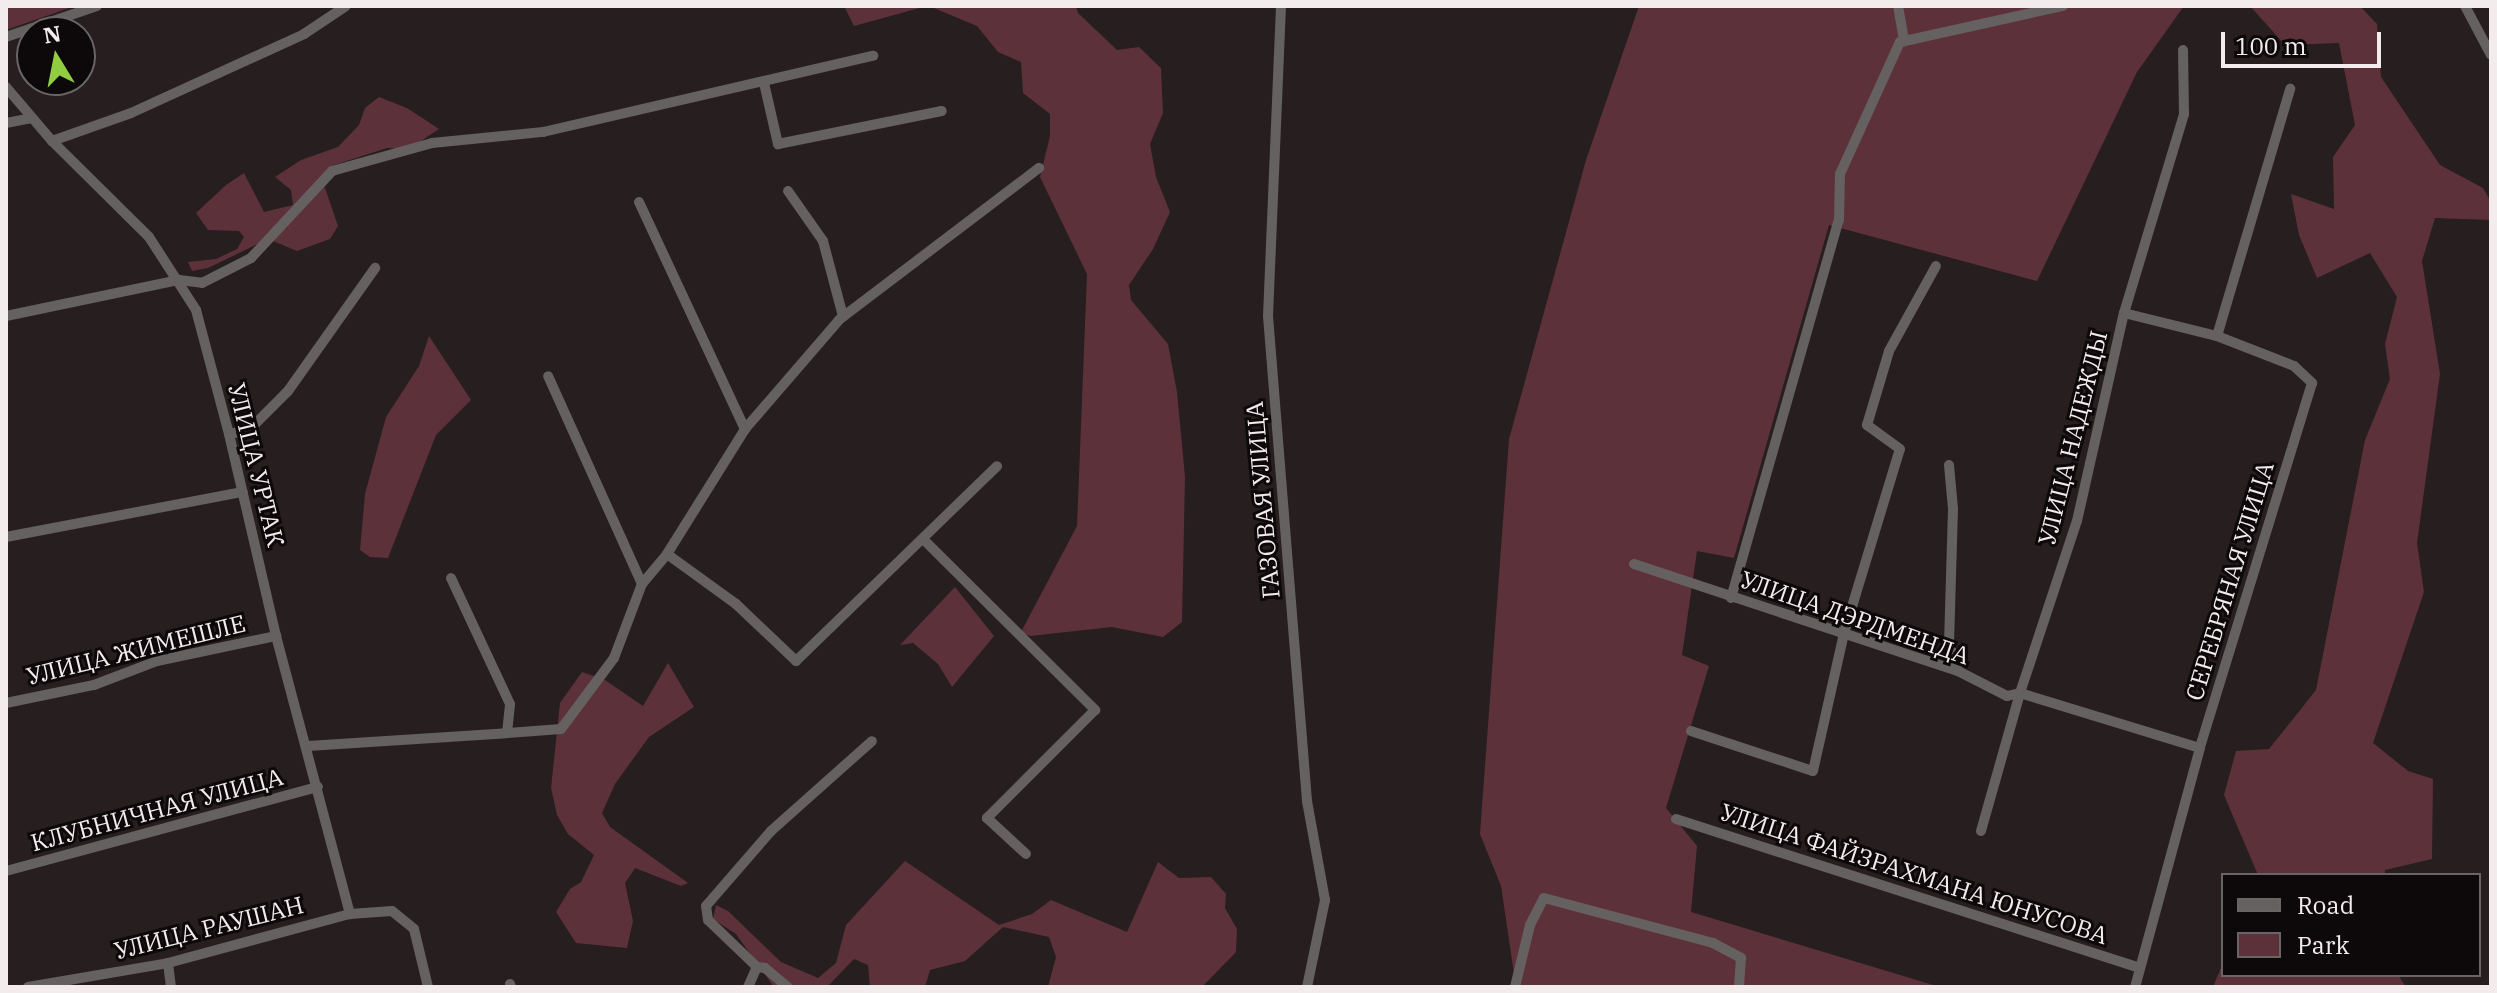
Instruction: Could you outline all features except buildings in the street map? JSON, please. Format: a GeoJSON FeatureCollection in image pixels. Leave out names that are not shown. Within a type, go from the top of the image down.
{"type":"FeatureCollection","features":[{"type":"Feature","properties":{"kind":"street"},"geometry":{"type":"LineString","coordinates":[[6,37],[97,6]]}},
{"type":"Feature","properties":{"kind":"street"},"geometry":{"type":"LineString","coordinates":[[52,141],[131,113],[217,74],[304,34],[346,6]]}},
{"type":"Feature","properties":{"kind":"street","name":"ГАЗОВАЯ УЛИЦА"},"geometry":{"type":"LineString","coordinates":[[1281,6],[1268,316],[1307,801],[1325,900],[1307,987]]}},
{"type":"Feature","properties":{"kind":"street"},"geometry":{"type":"LineString","coordinates":[[1898,6],[1904,41]]}},
{"type":"Feature","properties":{"kind":"street"},"geometry":{"type":"LineString","coordinates":[[1731,598],[1839,220],[1840,174],[1900,42],[2063,6]]}},
{"type":"Feature","properties":{"kind":"street"},"geometry":{"type":"LineString","coordinates":[[2465,6],[2491,55]]}},
{"type":"Feature","properties":{"kind":"street","name":"УЛИЦА НАДЕЖДЫ"},"geometry":{"type":"LineString","coordinates":[[1981,831],[2020,693],[2077,521],[2124,313],[2184,114],[2183,50]]}},
{"type":"Feature","properties":{"kind":"street"},"geometry":{"type":"LineString","coordinates":[[6,316],[179,280],[202,283],[251,258],[332,171],[432,143],[543,132],[873,56]]}},
{"type":"Feature","properties":{"kind":"street"},"geometry":{"type":"LineString","coordinates":[[764,83],[778,144],[942,111]]}},
{"type":"Feature","properties":{"kind":"street","name":"УЛИЦА УРТАК"},"geometry":{"type":"LineString","coordinates":[[6,87],[52,141],[149,237],[196,310],[229,434],[276,636],[308,746],[350,914]]}},
{"type":"Feature","properties":{"kind":"street"},"geometry":{"type":"LineString","coordinates":[[2217,336],[2290,89]]}},
{"type":"Feature","properties":{"kind":"street"},"geometry":{"type":"LineString","coordinates":[[6,123],[32,118]]}},
{"type":"Feature","properties":{"kind":"street","name":"КЛУБНИЧНАЯ УЛИЦА"},"geometry":{"type":"LineString","coordinates":[[308,746],[561,729],[614,658],[642,584],[667,554],[745,429],[843,316],[1039,168]]}},
{"type":"Feature","properties":{"kind":"street"},"geometry":{"type":"LineString","coordinates":[[788,191],[823,241],[843,316]]}},
{"type":"Feature","properties":{"kind":"street"},"geometry":{"type":"LineString","coordinates":[[639,202],[745,429]]}},
{"type":"Feature","properties":{"kind":"street"},"geometry":{"type":"LineString","coordinates":[[1691,731],[1813,771],[1844,633],[1900,449],[1867,425],[1889,351],[1936,266]]}},
{"type":"Feature","properties":{"kind":"street"},"geometry":{"type":"LineString","coordinates":[[229,434],[249,430],[288,391],[375,268]]}},
{"type":"Feature","properties":{"kind":"street","name":"СЕРЕБРЯНАЯ УЛИЦА"},"geometry":{"type":"LineString","coordinates":[[2124,313],[2217,336],[2294,366],[2312,383],[2200,748],[2135,987]]}},
{"type":"Feature","properties":{"kind":"street"},"geometry":{"type":"LineString","coordinates":[[548,376],[642,584]]}},
{"type":"Feature","properties":{"kind":"street"},"geometry":{"type":"LineString","coordinates":[[1949,465],[1953,509],[1949,643],[1958,671]]}},
{"type":"Feature","properties":{"kind":"street"},"geometry":{"type":"LineString","coordinates":[[667,554],[736,604],[796,661],[997,466]]}},
{"type":"Feature","properties":{"kind":"street"},"geometry":{"type":"LineString","coordinates":[[6,537],[243,492]]}},
{"type":"Feature","properties":{"kind":"street"},"geometry":{"type":"LineString","coordinates":[[923,539],[1095,710],[987,818],[1026,854]]}},
{"type":"Feature","properties":{"kind":"street","name":"УЛИЦА ДЭРДМЕНДА"},"geometry":{"type":"LineString","coordinates":[[1634,564],[1958,671],[2007,696],[2020,693],[2200,748]]}},
{"type":"Feature","properties":{"kind":"street"},"geometry":{"type":"LineString","coordinates":[[451,578],[510,704],[507,733]]}},
{"type":"Feature","properties":{"kind":"street","name":"УЛИЦА ЖИМЕШЛЕ"},"geometry":{"type":"LineString","coordinates":[[6,703],[94,685],[157,661],[276,636]]}},
{"type":"Feature","properties":{"kind":"street"},"geometry":{"type":"LineString","coordinates":[[788,987],[765,968],[757,967],[708,920],[706,906],[771,831],[872,741]]}},
{"type":"Feature","properties":{"kind":"street","name":"КЛУБНИЧНАЯ УЛИЦА"},"geometry":{"type":"LineString","coordinates":[[6,871],[318,787]]}},
{"type":"Feature","properties":{"kind":"street","name":"УЛИЦА ФАЙЗРАХМАНА ЮНУСОВА"},"geometry":{"type":"LineString","coordinates":[[1676,819],[2140,968]]}},
{"type":"Feature","properties":{"kind":"street"},"geometry":{"type":"LineString","coordinates":[[1515,987],[1530,925],[1544,898],[1713,943],[1741,958],[1739,987]]}},
{"type":"Feature","properties":{"kind":"street","name":"УЛИЦА РАУШАН"},"geometry":{"type":"LineString","coordinates":[[28,987],[78,983],[168,963],[350,914],[392,911],[414,929],[428,987]]}},
{"type":"Feature","properties":{"kind":"street"},"geometry":{"type":"LineString","coordinates":[[168,963],[171,987]]}},
{"type":"Feature","properties":{"kind":"street"},"geometry":{"type":"LineString","coordinates":[[748,987],[757,967]]}},
{"type":"Feature","properties":{"kind":"green space"},"geometry":{"type":"Polygon","coordinates":[[[6,6],[75,6],[46,16],[16,16],[16,27],[6,30],[6,6]]]}},
{"type":"Feature","properties":{"kind":"green space"},"geometry":{"type":"Polygon","coordinates":[[[844,6],[927,6],[854,26],[844,6]]]}},
{"type":"Feature","properties":{"kind":"green space"},"geometry":{"type":"Polygon","coordinates":[[[929,6],[1076,6],[1078,13],[1117,50],[1139,47],[1161,68],[1163,113],[1150,144],[1156,177],[1170,212],[1153,249],[1129,285],[1131,300],[1168,344],[1177,392],[1185,477],[1182,622],[1163,637],[1112,627],[1030,636],[1021,632],[1077,526],[1087,274],[1040,177],[1050,136],[1050,114],[1023,93],[1021,62],[998,52],[977,26],[929,6]]]}},
{"type":"Feature","properties":{"kind":"green space"},"geometry":{"type":"Polygon","coordinates":[[[1639,6],[2184,6],[2137,72],[2037,281],[1829,225],[1734,558],[1697,551],[1682,655],[1709,666],[1666,808],[1697,846],[1691,912],[1940,987],[1516,987],[1501,886],[1480,834],[1509,439],[1586,160],[1639,6]]]}},
{"type":"Feature","properties":{"kind":"green space"},"geometry":{"type":"Polygon","coordinates":[[[2250,6],[2360,6],[2377,24],[2381,77],[2440,165],[2483,188],[2491,202],[2491,220],[2435,218],[2422,261],[2440,374],[2417,543],[2424,592],[2373,743],[2408,771],[2433,779],[2432,859],[2385,870],[2385,873],[2257,873],[2224,795],[2236,751],[2269,749],[2316,690],[2365,440],[2390,379],[2385,344],[2397,297],[2370,253],[2317,278],[2299,235],[2291,194],[2334,209],[2333,157],[2355,125],[2339,43],[2285,45],[2250,6]]]}},
{"type":"Feature","properties":{"kind":"green space"},"geometry":{"type":"Polygon","coordinates":[[[379,97],[407,108],[439,129],[409,149],[387,148],[334,165],[321,176],[338,226],[330,239],[297,251],[268,239],[208,268],[192,271],[188,262],[216,259],[237,249],[244,237],[239,231],[208,230],[196,213],[226,185],[244,173],[264,212],[293,205],[291,190],[275,177],[301,160],[338,147],[359,125],[365,108],[379,97]]]}},
{"type":"Feature","properties":{"kind":"green space"},"geometry":{"type":"Polygon","coordinates":[[[429,336],[471,400],[436,435],[388,558],[370,557],[360,550],[365,494],[386,417],[419,366],[429,336]]]}},
{"type":"Feature","properties":{"kind":"green space"},"geometry":{"type":"Polygon","coordinates":[[[955,587],[994,636],[952,687],[938,664],[913,643],[900,645],[955,587]]]}},
{"type":"Feature","properties":{"kind":"green space"},"geometry":{"type":"Polygon","coordinates":[[[668,663],[694,707],[649,737],[615,784],[602,813],[610,827],[688,883],[681,886],[635,868],[625,883],[633,921],[627,948],[576,943],[556,912],[570,889],[581,882],[594,855],[568,834],[557,815],[551,788],[560,703],[582,672],[605,680],[643,706],[668,663]]]}},
{"type":"Feature","properties":{"kind":"green space"},"geometry":{"type":"Polygon","coordinates":[[[905,861],[999,925],[1032,914],[1051,900],[1127,932],[1158,862],[1179,878],[1211,877],[1226,894],[1225,908],[1237,929],[1236,952],[1202,987],[1048,987],[1056,957],[1049,937],[1003,927],[965,961],[930,970],[925,987],[870,987],[868,965],[854,959],[827,987],[774,987],[736,934],[713,919],[716,905],[728,911],[781,962],[818,978],[836,963],[846,925],[905,861]]]}},
{"type":"Feature","properties":{"kind":"green space"},"geometry":{"type":"Polygon","coordinates":[[[2221,968],[2221,977],[2399,977],[2406,987],[2213,987],[2221,968]]]}}]}
